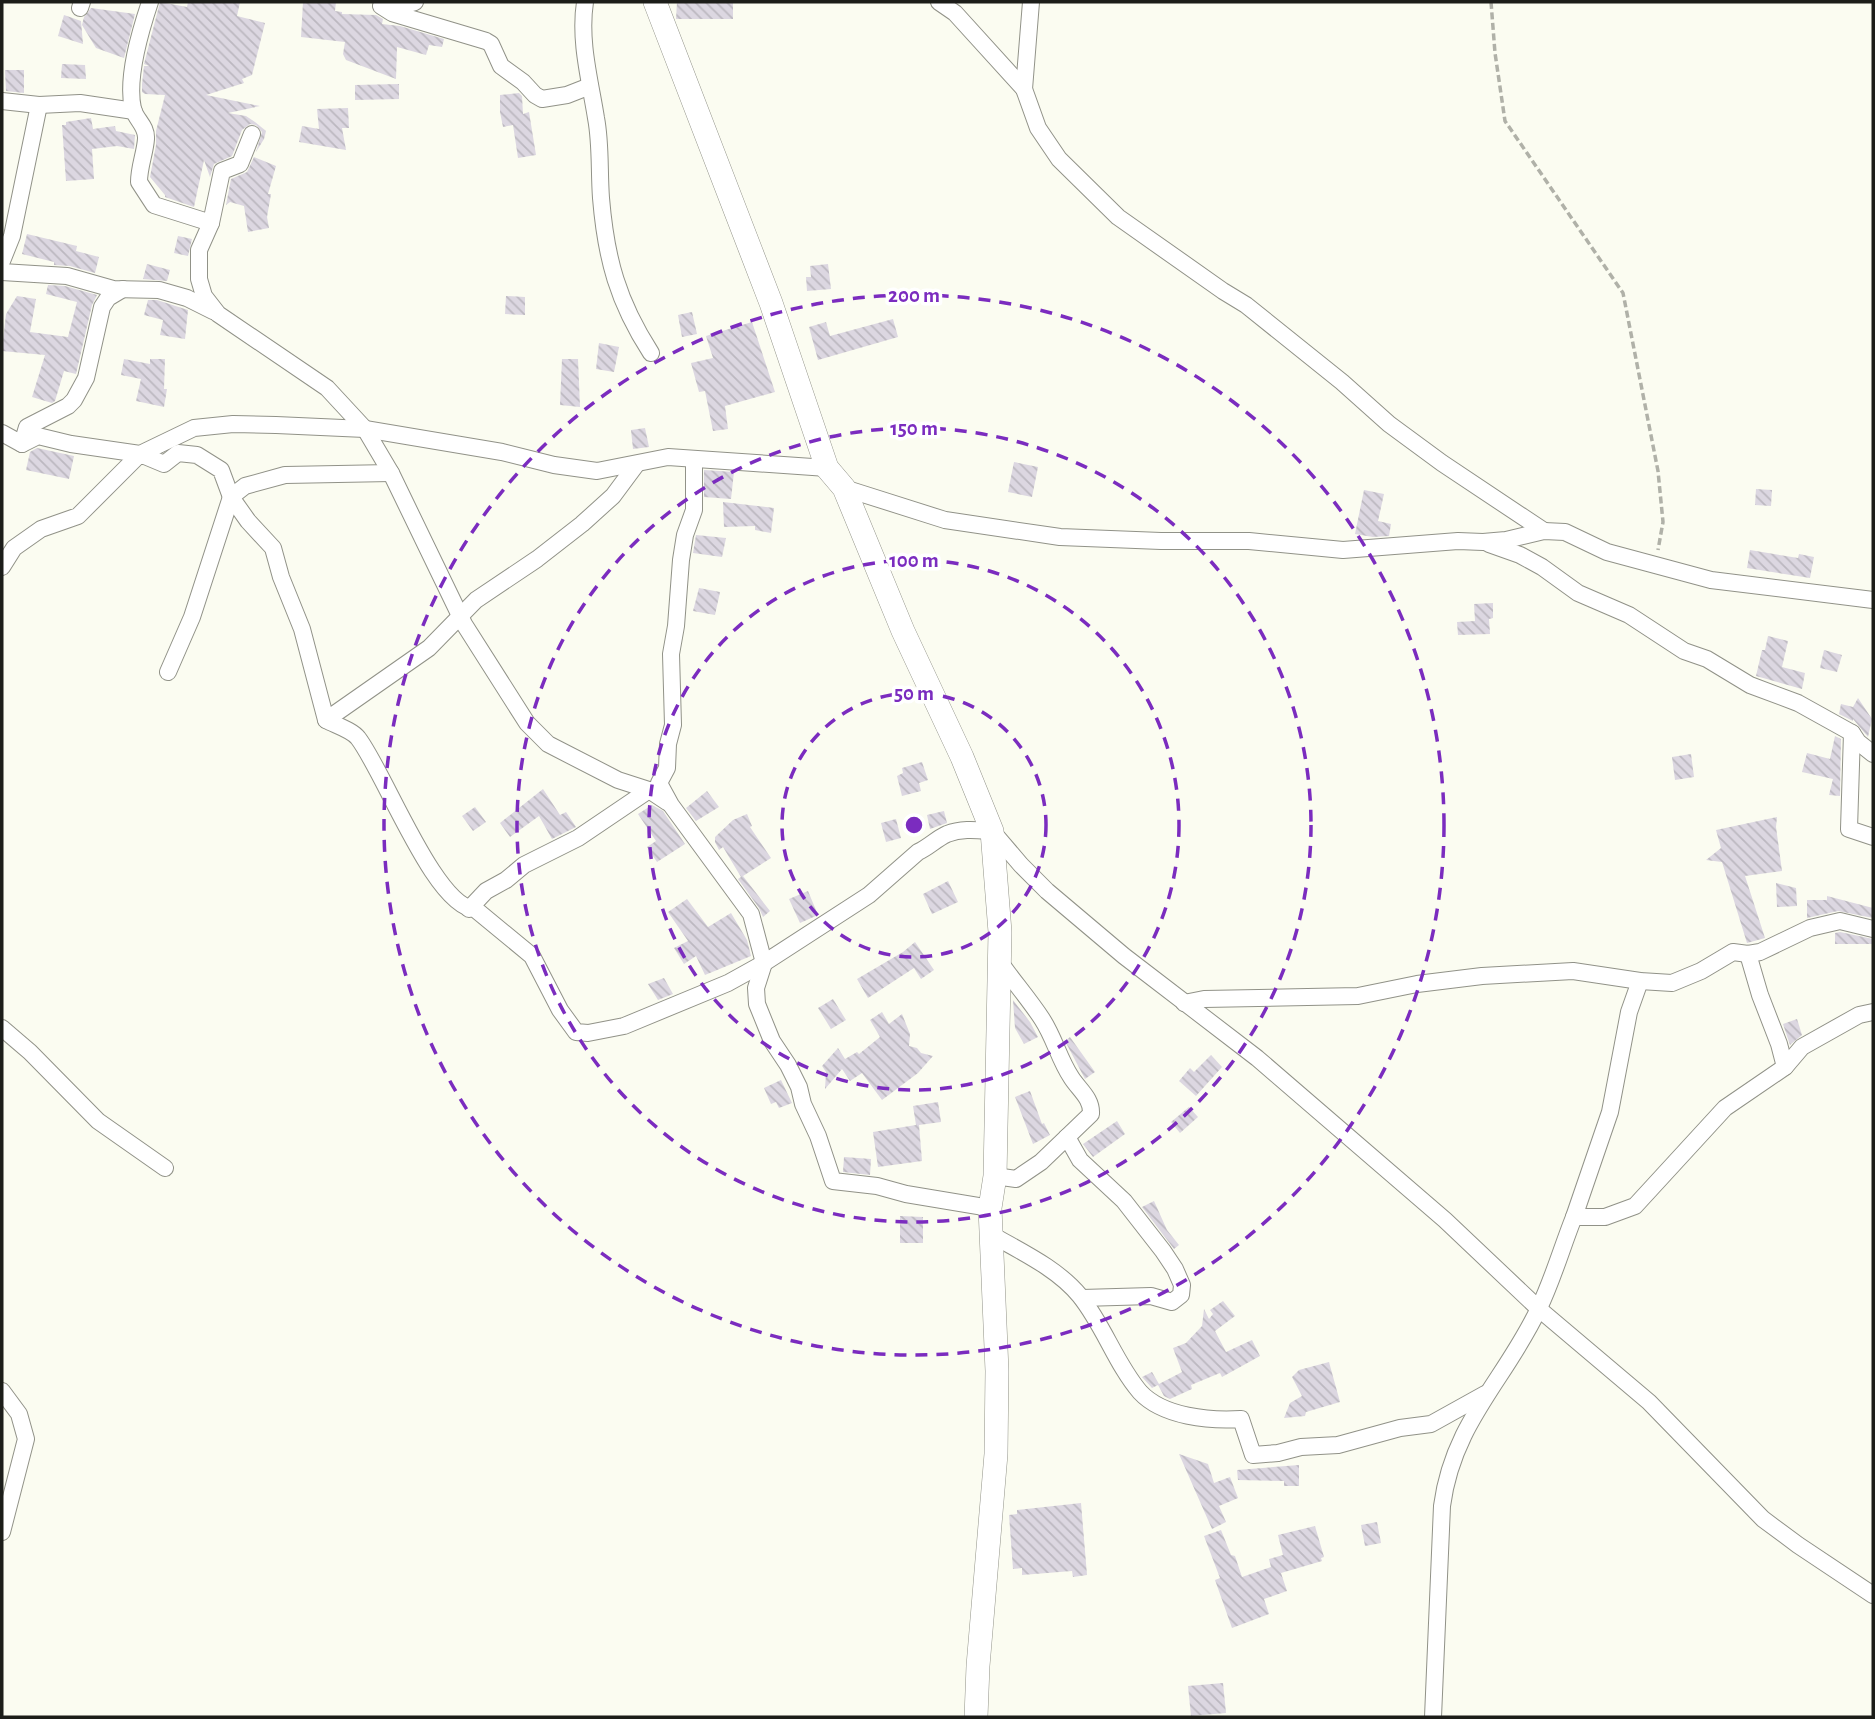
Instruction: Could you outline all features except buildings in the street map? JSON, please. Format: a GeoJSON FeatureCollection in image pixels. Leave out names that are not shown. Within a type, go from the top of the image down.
{"type":"FeatureCollection","features":[{"type":"Feature","properties":{"kind":"street"},"geometry":{"type":"LineString","coordinates":[[150,2],[135,63],[134,111],[146,136],[139,182],[154,205],[211,223]]}},
{"type":"Feature","properties":{"kind":"street"},"geometry":{"type":"LineString","coordinates":[[376,4],[398,7],[415,2]]}},
{"type":"Feature","properties":{"kind":"street"},"geometry":{"type":"LineString","coordinates":[[585,2],[583,37],[596,119],[601,200],[616,286],[634,326],[651,353]]}},
{"type":"Feature","properties":{"kind":"street"},"geometry":{"type":"LineString","coordinates":[[655,2],[771,303],[827,468],[844,488],[898,620],[962,757],[992,831],[997,877],[1000,962],[995,1176],[990,1208],[997,1371],[996,1454],[976,1717]]}},
{"type":"Feature","properties":{"kind":"street"},"geometry":{"type":"LineString","coordinates":[[939,2],[955,13],[1024,89],[1038,128],[1059,159],[1118,217],[1246,305],[1342,382],[1389,424],[1545,531]]}},
{"type":"Feature","properties":{"kind":"street"},"geometry":{"type":"LineString","coordinates":[[1024,89],[1031,2]]}},
{"type":"Feature","properties":{"kind":"street"},"geometry":{"type":"LineString","coordinates":[[376,4],[392,13],[486,41],[491,44],[501,66],[542,99],[553,99],[590,86]]}},
{"type":"Feature","properties":{"kind":"street"},"geometry":{"type":"LineString","coordinates":[[2,101],[39,105],[80,103],[134,111]]}},
{"type":"Feature","properties":{"kind":"street"},"geometry":{"type":"LineString","coordinates":[[2,261],[12,236],[39,105]]}},
{"type":"Feature","properties":{"kind":"street"},"geometry":{"type":"LineString","coordinates":[[218,314],[204,296],[199,279],[200,250],[211,223],[222,171],[240,164],[252,134]]}},
{"type":"Feature","properties":{"kind":"street"},"geometry":{"type":"LineString","coordinates":[[2,272],[67,276],[113,289],[159,289],[187,298],[218,314],[327,388],[365,429],[391,473],[460,615],[527,723],[548,744],[618,780],[649,790],[671,805]]}},
{"type":"Feature","properties":{"kind":"street"},"geometry":{"type":"LineString","coordinates":[[22,444],[27,427],[68,406],[74,400],[86,378],[102,307],[108,298],[123,289]]}},
{"type":"Feature","properties":{"kind":"street"},"geometry":{"type":"LineString","coordinates":[[2,568],[14,548],[41,529],[78,516],[140,454],[194,428],[233,424],[365,429],[597,471],[668,457],[827,468]]}},
{"type":"Feature","properties":{"kind":"street"},"geometry":{"type":"LineString","coordinates":[[2,433],[22,444]]}},
{"type":"Feature","properties":{"kind":"street"},"geometry":{"type":"LineString","coordinates":[[22,444],[38,436],[71,444],[140,454],[164,464],[178,453],[197,455],[221,470],[231,497],[255,530],[273,548],[281,577],[302,629],[326,720],[357,736],[429,870],[446,890],[470,909],[475,909],[531,956],[560,1010],[576,1032],[588,1033],[624,1026],[727,983],[764,963],[869,895],[918,852],[946,835],[968,829],[992,831],[1047,891],[1308,1100],[1446,1220],[1539,1309],[1649,1402],[1763,1519],[1873,1595]]}},
{"type":"Feature","properties":{"kind":"street"},"geometry":{"type":"LineString","coordinates":[[694,460],[694,510],[685,535],[681,560],[671,654],[673,725],[668,744],[667,768],[659,783],[671,805],[751,915],[764,963],[755,988],[757,1004],[772,1041],[799,1087],[833,1181],[877,1186],[906,1194],[990,1208]]}},
{"type":"Feature","properties":{"kind":"street"},"geometry":{"type":"LineString","coordinates":[[326,720],[429,648],[476,600],[537,559],[604,506],[636,465]]}},
{"type":"Feature","properties":{"kind":"street"},"geometry":{"type":"LineString","coordinates":[[168,673],[192,617],[231,497],[245,486],[285,475],[391,473]]}},
{"type":"Feature","properties":{"kind":"street"},"geometry":{"type":"LineString","coordinates":[[844,488],[945,520],[1060,537],[1249,541],[1343,550],[1458,541],[1483,542],[1545,531],[1565,532],[1607,552],[1711,580],[1873,600]]}},
{"type":"Feature","properties":{"kind":"street"},"geometry":{"type":"LineString","coordinates":[[1483,542],[1520,555],[1578,593],[1629,615],[1684,651],[1707,659],[1750,685],[1798,703],[1852,733],[1858,742],[1873,754]]}},
{"type":"Feature","properties":{"kind":"street"},"geometry":{"type":"LineString","coordinates":[[1852,733],[1849,829],[1873,837]]}},
{"type":"Feature","properties":{"kind":"street"},"geometry":{"type":"LineString","coordinates":[[470,909],[486,891],[506,880],[524,865],[555,851],[649,790]]}},
{"type":"Feature","properties":{"kind":"street"},"geometry":{"type":"LineString","coordinates":[[1184,1003],[1204,999],[1358,996],[1417,984],[1482,976],[1573,971],[1672,983],[1701,971],[1733,952],[1760,952],[1810,928],[1840,921],[1873,929]]}},
{"type":"Feature","properties":{"kind":"street"},"geometry":{"type":"LineString","coordinates":[[1748,954],[1779,1044],[1784,1068]]}},
{"type":"Feature","properties":{"kind":"street"},"geometry":{"type":"LineString","coordinates":[[995,1176],[1016,1179],[1041,1162],[1091,1114],[1085,1093],[1072,1080],[1042,1019],[1000,962]]}},
{"type":"Feature","properties":{"kind":"street"},"geometry":{"type":"LineString","coordinates":[[1433,1717],[1445,1480],[1465,1431],[1539,1309],[1610,1112],[1629,1012],[1640,981]]}},
{"type":"Feature","properties":{"kind":"street"},"geometry":{"type":"LineString","coordinates":[[1574,1217],[1605,1217],[1635,1206],[1726,1108],[1784,1068],[1802,1047],[1859,1015],[1873,1012]]}},
{"type":"Feature","properties":{"kind":"street"},"geometry":{"type":"LineString","coordinates":[[2,1028],[30,1052],[98,1121],[165,1168]]}},
{"type":"Feature","properties":{"kind":"street"},"geometry":{"type":"LineString","coordinates":[[1067,1137],[1080,1160],[1124,1201],[1169,1260],[1182,1285],[1181,1295],[1172,1302],[1151,1296],[1082,1298]]}},
{"type":"Feature","properties":{"kind":"street"},"geometry":{"type":"LineString","coordinates":[[992,1235],[1070,1285],[1082,1298],[1143,1394],[1168,1409],[1196,1418],[1241,1419],[1253,1455],[1301,1447],[1338,1445],[1431,1424],[1487,1392]]}},
{"type":"Feature","properties":{"kind":"street"},"geometry":{"type":"LineString","coordinates":[[2,1391],[19,1414],[26,1439],[2,1532]]}},
{"type":"Feature","properties":{"kind":"path"},"geometry":{"type":"LineString","coordinates":[[1491,2],[1505,121],[1623,293],[1658,471],[1663,522],[1655,566]]}}]}
